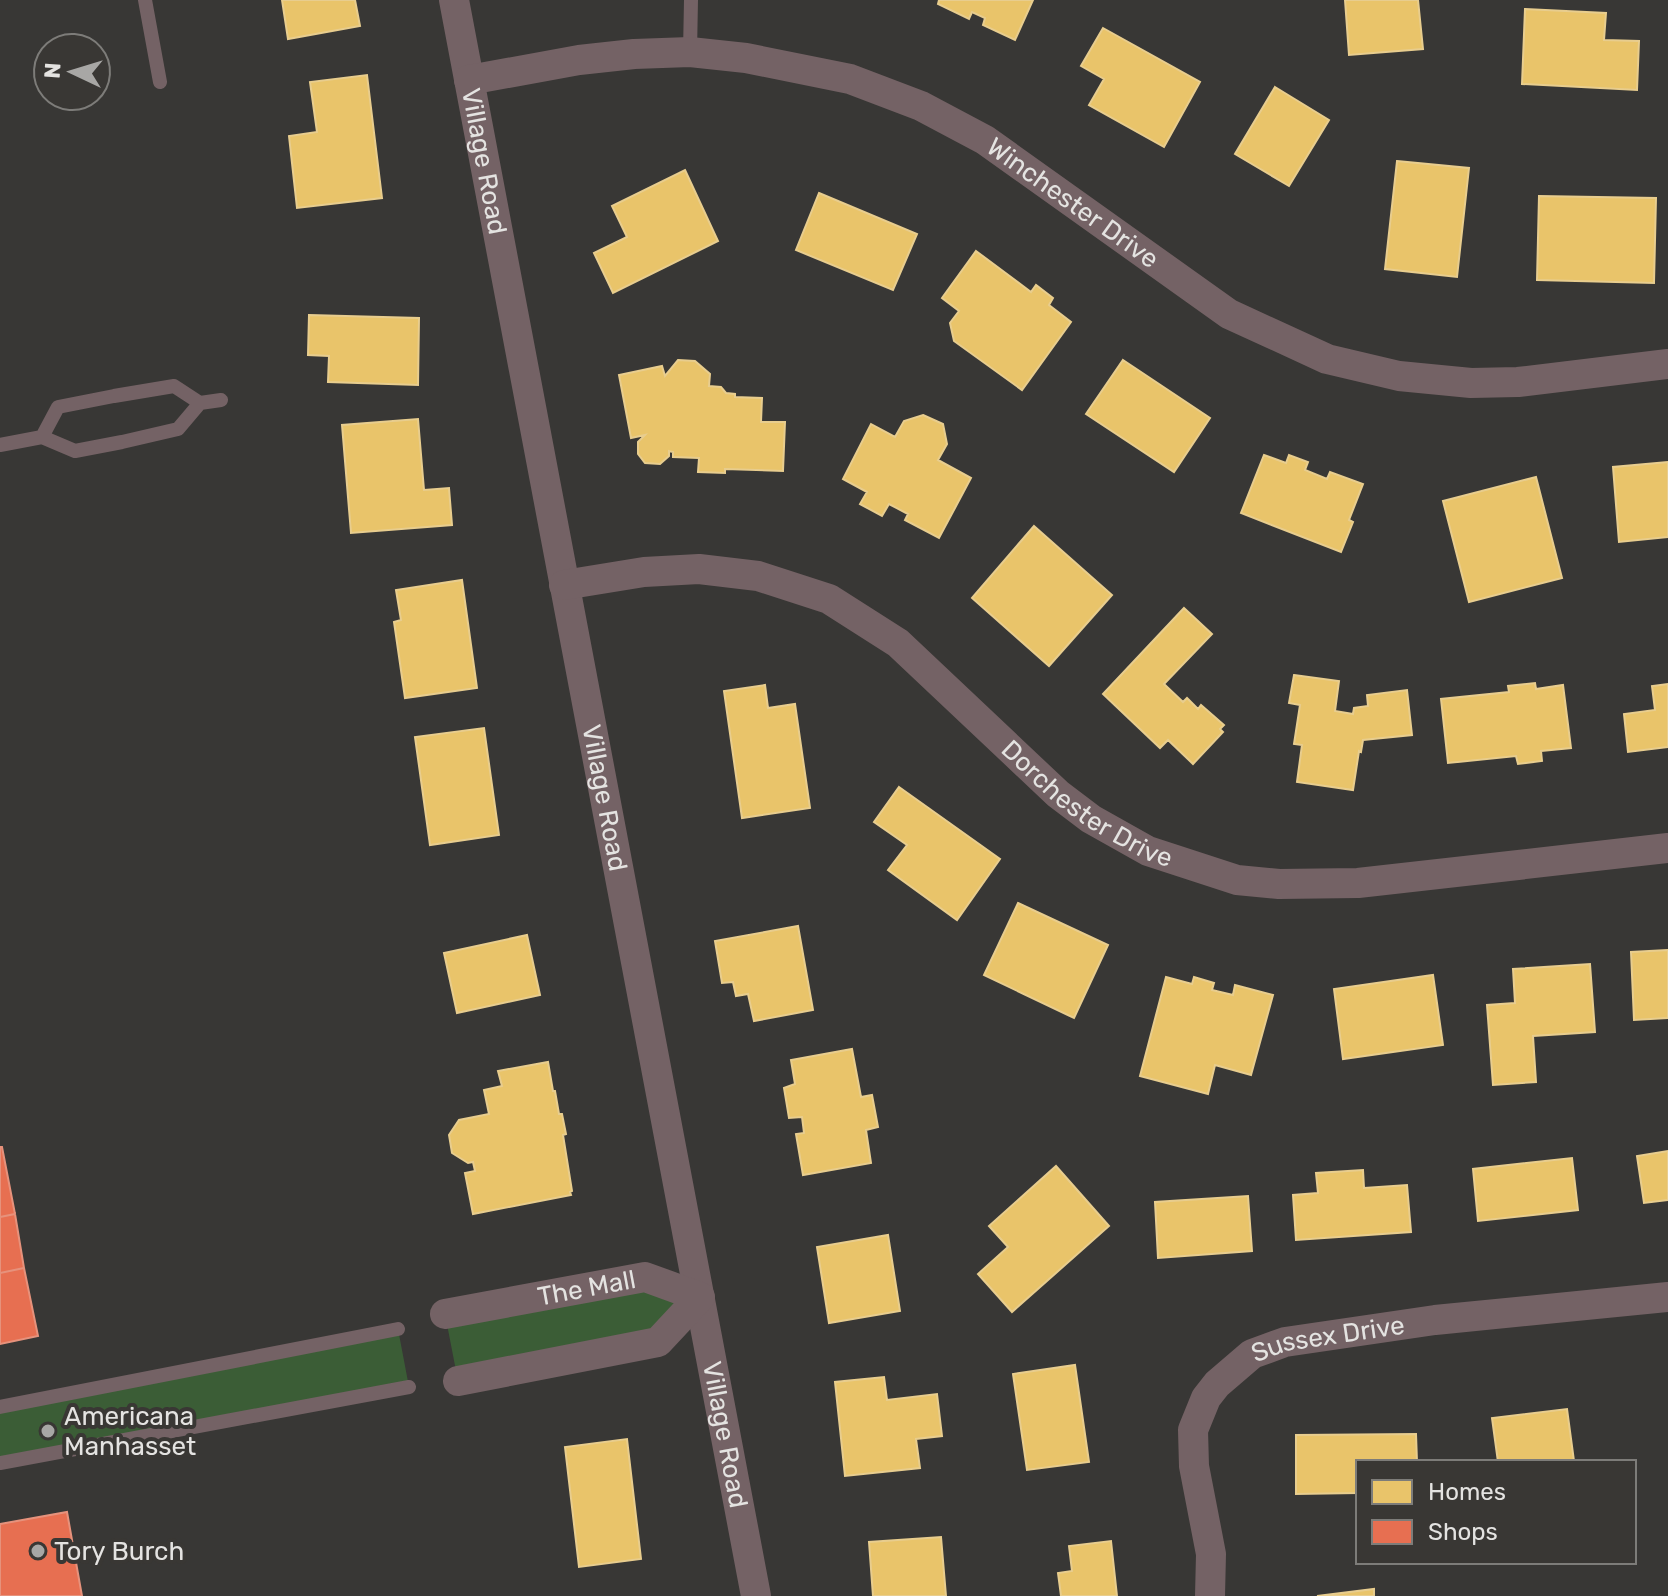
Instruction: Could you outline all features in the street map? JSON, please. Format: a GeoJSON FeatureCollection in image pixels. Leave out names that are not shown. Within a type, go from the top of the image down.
{"type":"FeatureCollection","features":[{"type":"Feature","properties":{"kind":"street","name":"Village Road"},"geometry":{"type":"LineString","coordinates":[[454,0],[756,1596]]}},
{"type":"Feature","properties":{"kind":"street","name":"Winchester Drive"},"geometry":{"type":"LineString","coordinates":[[469,80],[579,60],[690,52],[746,58],[850,79],[921,106],[985,140],[1229,314],[1327,359],[1399,376],[1471,383],[1518,382],[1668,364]]}},
{"type":"Feature","properties":{"kind":"street","name":"Dorchester Drive"},"geometry":{"type":"LineString","coordinates":[[564,585],[644,572],[699,569],[758,576],[829,599],[898,643],[1058,794],[1091,819],[1148,851],[1237,880],[1279,884],[1358,883],[1668,848]]}},
{"type":"Feature","properties":{"kind":"street","name":"The Mall"},"geometry":{"type":"LineString","coordinates":[[445,1314],[645,1277],[700,1297]]}},
{"type":"Feature","properties":{"kind":"street"},"geometry":{"type":"LineString","coordinates":[[458,1381],[658,1342],[700,1297]]}},
{"type":"Feature","properties":{"kind":"street","name":"Sussex Drive"},"geometry":{"type":"LineString","coordinates":[[1210,1596],[1211,1554],[1194,1466],[1193,1430],[1206,1398],[1217,1384],[1252,1354],[1285,1342],[1435,1320],[1668,1297]]}},
{"type":"Feature","properties":{"kind":"lane"},"geometry":{"type":"LineString","coordinates":[[145,0],[160,82]]}},
{"type":"Feature","properties":{"kind":"lane"},"geometry":{"type":"LineString","coordinates":[[690,52],[691,0]]}},
{"type":"Feature","properties":{"kind":"lane"},"geometry":{"type":"LineString","coordinates":[[42,437],[58,407],[174,386],[200,403],[221,400]]}},
{"type":"Feature","properties":{"kind":"lane"},"geometry":{"type":"LineString","coordinates":[[0,445],[42,437],[75,451],[122,442],[178,429],[200,403]]}},
{"type":"Feature","properties":{"kind":"lane"},"geometry":{"type":"LineString","coordinates":[[0,1407],[398,1329]]}},
{"type":"Feature","properties":{"kind":"lane"},"geometry":{"type":"LineString","coordinates":[[0,1463],[409,1387]]}},
{"type":"Feature","properties":{"kind":"green space"},"geometry":{"type":"Polygon","coordinates":[[[645,1277],[700,1297],[658,1342],[458,1381],[445,1314],[645,1277]]]}},
{"type":"Feature","properties":{"kind":"green space"},"geometry":{"type":"Polygon","coordinates":[[[398,1329],[409,1387],[0,1463],[0,1407],[398,1329]]]}},
{"type":"Feature","properties":{"kind":"building: Homes"},"geometry":{"type":"Polygon","coordinates":[[[282,0],[355,0],[360,26],[288,39],[282,0]]]}},
{"type":"Feature","properties":{"kind":"building: Homes"},"geometry":{"type":"Polygon","coordinates":[[[939,0],[1033,0],[1015,40],[983,25],[985,18],[972,12],[969,19],[938,4],[939,0]]]}},
{"type":"Feature","properties":{"kind":"building: Homes"},"geometry":{"type":"Polygon","coordinates":[[[1345,0],[1418,0],[1423,49],[1349,55],[1345,0]]]}},
{"type":"Feature","properties":{"kind":"building: Homes"},"geometry":{"type":"Polygon","coordinates":[[[1525,9],[1606,13],[1604,40],[1639,41],[1637,90],[1522,84],[1525,9]]]}},
{"type":"Feature","properties":{"kind":"building: Homes"},"geometry":{"type":"Polygon","coordinates":[[[1103,28],[1200,82],[1164,147],[1089,105],[1104,79],[1081,66],[1103,28]]]}},
{"type":"Feature","properties":{"kind":"building: Homes"},"geometry":{"type":"Polygon","coordinates":[[[367,75],[382,198],[297,208],[289,136],[317,132],[310,82],[367,75]]]}},
{"type":"Feature","properties":{"kind":"building: Homes"},"geometry":{"type":"Polygon","coordinates":[[[1275,87],[1329,120],[1289,186],[1235,154],[1275,87]]]}},
{"type":"Feature","properties":{"kind":"building: Homes"},"geometry":{"type":"Polygon","coordinates":[[[1397,161],[1469,168],[1457,277],[1385,269],[1397,161]]]}},
{"type":"Feature","properties":{"kind":"building: Homes"},"geometry":{"type":"Polygon","coordinates":[[[685,170],[718,241],[613,293],[594,253],[627,237],[612,206],[685,170]]]}},
{"type":"Feature","properties":{"kind":"building: Homes"},"geometry":{"type":"Polygon","coordinates":[[[819,193],[917,234],[893,290],[796,250],[819,193]]]}},
{"type":"Feature","properties":{"kind":"building: Homes"},"geometry":{"type":"Polygon","coordinates":[[[1539,196],[1656,198],[1654,283],[1537,280],[1539,196]]]}},
{"type":"Feature","properties":{"kind":"building: Homes"},"geometry":{"type":"Polygon","coordinates":[[[976,251],[1031,292],[1036,285],[1053,298],[1049,305],[1071,322],[1022,390],[954,341],[950,323],[959,311],[942,298],[976,251]]]}},
{"type":"Feature","properties":{"kind":"building: Homes"},"geometry":{"type":"Polygon","coordinates":[[[309,315],[419,318],[418,385],[328,382],[329,356],[308,355],[309,315]]]}},
{"type":"Feature","properties":{"kind":"building: Homes"},"geometry":{"type":"Polygon","coordinates":[[[678,360],[695,361],[710,374],[709,386],[721,387],[726,393],[735,394],[735,397],[762,398],[761,422],[785,422],[783,471],[725,469],[725,473],[698,472],[699,458],[673,457],[673,452],[669,451],[669,456],[660,464],[645,463],[638,454],[638,442],[645,435],[631,438],[619,375],[662,366],[665,376],[678,360]]]}},
{"type":"Feature","properties":{"kind":"building: Homes"},"geometry":{"type":"Polygon","coordinates":[[[1123,360],[1210,418],[1174,472],[1086,414],[1123,360]]]}},
{"type":"Feature","properties":{"kind":"building: Homes"},"geometry":{"type":"Polygon","coordinates":[[[923,415],[943,424],[947,444],[938,460],[971,478],[939,538],[905,520],[908,514],[889,504],[882,516],[860,504],[867,492],[843,479],[871,424],[895,437],[904,421],[923,415]]]}},
{"type":"Feature","properties":{"kind":"building: Homes"},"geometry":{"type":"Polygon","coordinates":[[[418,419],[424,490],[449,488],[452,525],[351,533],[342,425],[418,419]]]}},
{"type":"Feature","properties":{"kind":"building: Homes"},"geometry":{"type":"Polygon","coordinates":[[[1264,455],[1286,463],[1289,455],[1308,462],[1305,470],[1327,479],[1330,472],[1363,484],[1341,552],[1241,513],[1264,455]]]}},
{"type":"Feature","properties":{"kind":"building: Homes"},"geometry":{"type":"Polygon","coordinates":[[[1668,462],[1668,537],[1619,542],[1613,467],[1668,462]]]}},
{"type":"Feature","properties":{"kind":"building: Homes"},"geometry":{"type":"Polygon","coordinates":[[[1536,477],[1562,578],[1469,602],[1443,501],[1536,477]]]}},
{"type":"Feature","properties":{"kind":"building: Homes"},"geometry":{"type":"Polygon","coordinates":[[[1034,526],[1112,595],[1049,666],[972,598],[1034,526]]]}},
{"type":"Feature","properties":{"kind":"building: Homes"},"geometry":{"type":"Polygon","coordinates":[[[462,580],[477,688],[405,698],[394,622],[401,620],[396,590],[462,580]]]}},
{"type":"Feature","properties":{"kind":"building: Homes"},"geometry":{"type":"Polygon","coordinates":[[[1184,608],[1212,634],[1164,684],[1183,702],[1187,698],[1198,709],[1201,705],[1224,725],[1220,729],[1223,732],[1193,764],[1168,740],[1160,748],[1103,694],[1184,608]]]}},
{"type":"Feature","properties":{"kind":"building: Homes"},"geometry":{"type":"Polygon","coordinates":[[[1294,675],[1339,681],[1335,711],[1353,714],[1354,708],[1368,706],[1367,695],[1407,690],[1412,735],[1363,740],[1353,790],[1297,782],[1302,745],[1294,744],[1300,705],[1289,703],[1294,675]]]}},
{"type":"Feature","properties":{"kind":"building: Homes"},"geometry":{"type":"Polygon","coordinates":[[[1535,683],[1536,689],[1563,685],[1571,748],[1541,751],[1542,761],[1518,764],[1516,756],[1448,763],[1441,699],[1509,692],[1508,686],[1535,683]]]}},
{"type":"Feature","properties":{"kind":"building: Homes"},"geometry":{"type":"Polygon","coordinates":[[[1668,684],[1668,747],[1628,752],[1624,714],[1655,710],[1652,686],[1668,684]]]}},
{"type":"Feature","properties":{"kind":"building: Homes"},"geometry":{"type":"Polygon","coordinates":[[[765,685],[768,708],[795,704],[810,808],[742,818],[724,691],[765,685]]]}},
{"type":"Feature","properties":{"kind":"building: Homes"},"geometry":{"type":"Polygon","coordinates":[[[484,728],[499,835],[430,845],[415,737],[484,728]]]}},
{"type":"Feature","properties":{"kind":"building: Homes"},"geometry":{"type":"Polygon","coordinates":[[[899,787],[1000,859],[957,920],[888,870],[907,845],[874,822],[899,787]]]}},
{"type":"Feature","properties":{"kind":"building: Homes"},"geometry":{"type":"Polygon","coordinates":[[[1018,903],[1108,945],[1074,1018],[984,975],[1018,903]]]}},
{"type":"Feature","properties":{"kind":"building: Homes"},"geometry":{"type":"Polygon","coordinates":[[[798,926],[813,1010],[754,1021],[748,994],[736,996],[733,982],[722,983],[715,941],[798,926]]]}},
{"type":"Feature","properties":{"kind":"building: Homes"},"geometry":{"type":"Polygon","coordinates":[[[527,935],[540,995],[457,1013],[444,953],[527,935]]]}},
{"type":"Feature","properties":{"kind":"building: Homes"},"geometry":{"type":"Polygon","coordinates":[[[1668,950],[1668,1018],[1634,1020],[1631,952],[1668,950]]]}},
{"type":"Feature","properties":{"kind":"building: Homes"},"geometry":{"type":"Polygon","coordinates":[[[1590,964],[1595,1032],[1533,1036],[1536,1082],[1493,1085],[1487,1005],[1515,1003],[1513,969],[1590,964]]]}},
{"type":"Feature","properties":{"kind":"building: Homes"},"geometry":{"type":"Polygon","coordinates":[[[1433,975],[1443,1045],[1343,1059],[1334,989],[1433,975]]]}},
{"type":"Feature","properties":{"kind":"building: Homes"},"geometry":{"type":"Polygon","coordinates":[[[1166,977],[1192,984],[1194,977],[1214,983],[1212,990],[1233,995],[1235,985],[1273,995],[1251,1075],[1215,1065],[1208,1094],[1140,1076],[1166,977]]]}},
{"type":"Feature","properties":{"kind":"building: Homes"},"geometry":{"type":"Polygon","coordinates":[[[852,1049],[861,1097],[872,1095],[878,1127],[866,1130],[871,1163],[803,1175],[796,1134],[804,1133],[802,1117],[789,1118],[784,1088],[795,1084],[791,1060],[852,1049]]]}},
{"type":"Feature","properties":{"kind":"building: Homes"},"geometry":{"type":"Polygon","coordinates":[[[548,1062],[566,1134],[563,1135],[571,1195],[473,1214],[465,1173],[475,1171],[473,1162],[468,1163],[452,1153],[449,1135],[459,1120],[489,1114],[484,1090],[502,1086],[498,1071],[548,1062]]]}},
{"type":"Feature","properties":{"kind":"building: Homes"},"geometry":{"type":"Polygon","coordinates":[[[1668,1151],[1668,1200],[1644,1203],[1637,1156],[1668,1151]]]}},
{"type":"Feature","properties":{"kind":"building: Homes"},"geometry":{"type":"Polygon","coordinates":[[[1572,1158],[1578,1210],[1478,1221],[1473,1169],[1572,1158]]]}},
{"type":"Feature","properties":{"kind":"building: Homes"},"geometry":{"type":"Polygon","coordinates":[[[1056,1166],[1109,1226],[1012,1312],[978,1274],[1008,1247],[989,1226],[1056,1166]]]}},
{"type":"Feature","properties":{"kind":"building: Homes"},"geometry":{"type":"Polygon","coordinates":[[[1363,1170],[1364,1188],[1407,1185],[1411,1232],[1296,1240],[1293,1195],[1318,1193],[1316,1173],[1363,1170]]]}},
{"type":"Feature","properties":{"kind":"building: Homes"},"geometry":{"type":"Polygon","coordinates":[[[1248,1196],[1252,1251],[1158,1258],[1155,1202],[1248,1196]]]}},
{"type":"Feature","properties":{"kind":"building: Homes"},"geometry":{"type":"Polygon","coordinates":[[[888,1235],[900,1311],[829,1323],[817,1247],[888,1235]]]}},
{"type":"Feature","properties":{"kind":"building: Homes"},"geometry":{"type":"Polygon","coordinates":[[[1075,1365],[1089,1462],[1027,1470],[1013,1374],[1075,1365]]]}},
{"type":"Feature","properties":{"kind":"building: Homes"},"geometry":{"type":"Polygon","coordinates":[[[884,1377],[887,1400],[937,1394],[942,1436],[916,1439],[920,1468],[845,1476],[835,1382],[884,1377]]]}},
{"type":"Feature","properties":{"kind":"building: Homes"},"geometry":{"type":"Polygon","coordinates":[[[1567,1409],[1574,1460],[1498,1460],[1492,1418],[1567,1409]]]}},
{"type":"Feature","properties":{"kind":"building: Homes"},"geometry":{"type":"Polygon","coordinates":[[[1416,1434],[1417,1460],[1356,1460],[1356,1493],[1296,1494],[1296,1435],[1416,1434]]]}},
{"type":"Feature","properties":{"kind":"building: Homes"},"geometry":{"type":"Polygon","coordinates":[[[627,1439],[641,1559],[579,1567],[565,1447],[627,1439]]]}},
{"type":"Feature","properties":{"kind":"building: Homes"},"geometry":{"type":"Polygon","coordinates":[[[941,1537],[946,1596],[873,1596],[869,1542],[941,1537]]]}},
{"type":"Feature","properties":{"kind":"building: Homes"},"geometry":{"type":"Polygon","coordinates":[[[1111,1541],[1117,1596],[1061,1596],[1058,1573],[1072,1571],[1069,1546],[1111,1541]]]}},
{"type":"Feature","properties":{"kind":"building: Homes"},"geometry":{"type":"Polygon","coordinates":[[[1374,1589],[1374,1596],[1317,1596],[1374,1589]]]}},
{"type":"Feature","properties":{"kind":"building: Shops"},"geometry":{"type":"Polygon","coordinates":[[[0,1147],[15,1214],[0,1217],[0,1147]]]}},
{"type":"Feature","properties":{"kind":"building: Shops"},"geometry":{"type":"Polygon","coordinates":[[[15,1214],[24,1268],[0,1273],[0,1217],[15,1214]]]}},
{"type":"Feature","properties":{"kind":"building: Shops"},"geometry":{"type":"Polygon","coordinates":[[[24,1268],[38,1336],[0,1344],[0,1273],[24,1268]]]}},
{"type":"Feature","properties":{"kind":"building: Shops"},"geometry":{"type":"Polygon","coordinates":[[[67,1512],[82,1596],[0,1596],[0,1524],[67,1512]]]}},
{"type":"Feature","properties":{"kind":"place","name":"Americana Manhasset"},"geometry":{"type":"Point","coordinates":[48,1431]}},
{"type":"Feature","properties":{"kind":"place","name":"Tory Burch"},"geometry":{"type":"Point","coordinates":[38,1551]}}]}
